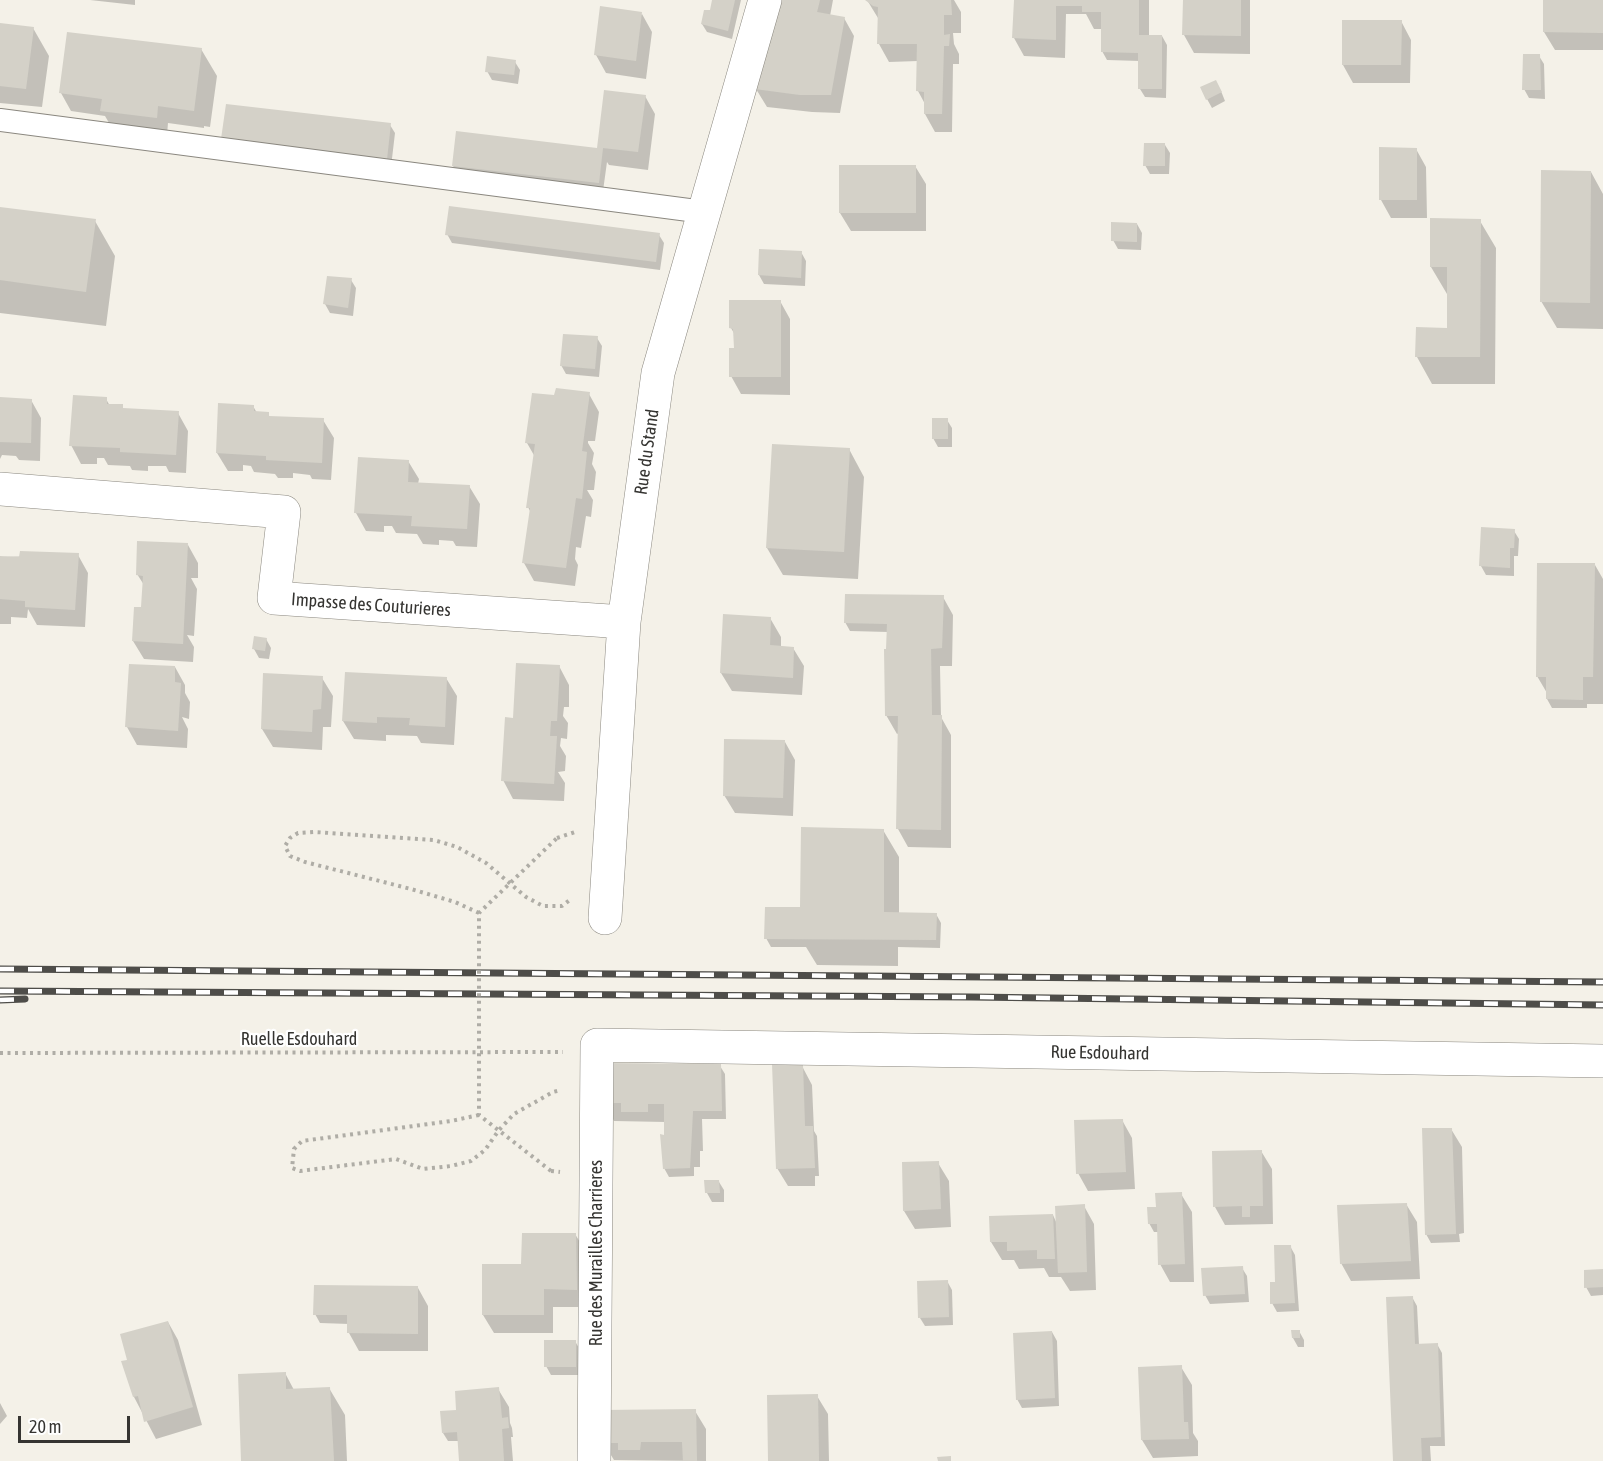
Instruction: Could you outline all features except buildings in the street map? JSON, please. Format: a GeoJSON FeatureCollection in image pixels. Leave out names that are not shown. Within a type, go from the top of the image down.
{"type":"FeatureCollection","features":[{"type":"Feature","properties":{"kind":"street","name":"Rue du Stand"},"geometry":{"type":"LineString","coordinates":[[606,906],[624,622],[658,373],[765,0]]}},
{"type":"Feature","properties":{"kind":"street","name":"Impasse des Couturieres"},"geometry":{"type":"LineString","coordinates":[[0,489],[284,512],[274,598],[624,622]]}},
{"type":"Feature","properties":{"kind":"street","name":"Rue Esdouhard"},"geometry":{"type":"LineString","coordinates":[[597,1046],[1603,1061]]}},
{"type":"Feature","properties":{"kind":"street","name":"Rue des Murailles Charrieres"},"geometry":{"type":"LineString","coordinates":[[594,1461],[597,1046]]}},
{"type":"Feature","properties":{"kind":"lane"},"geometry":{"type":"LineString","coordinates":[[0,120],[704,212]]}},
{"type":"Feature","properties":{"kind":"path"},"geometry":{"type":"LineString","coordinates":[[479,913],[455,902],[411,888],[305,862],[290,856],[285,846],[290,838],[298,833],[315,832],[434,840],[457,847],[486,863],[526,897],[543,906],[562,906],[576,894],[606,906]]}},
{"type":"Feature","properties":{"kind":"path"},"geometry":{"type":"LineString","coordinates":[[479,1114],[479,913],[557,838]]}},
{"type":"Feature","properties":{"kind":"path","name":"Ruelle Esdouhard"},"geometry":{"type":"LineString","coordinates":[[0,1053],[562,1053],[582,1052],[597,1046]]}},
{"type":"Feature","properties":{"kind":"path"},"geometry":{"type":"LineString","coordinates":[[479,1114],[451,1121],[302,1141],[294,1149],[292,1167],[300,1171],[396,1159],[423,1168],[451,1166],[471,1161],[485,1150],[514,1114],[553,1092],[597,1085]]}},
{"type":"Feature","properties":{"kind":"path"},"geometry":{"type":"LineString","coordinates":[[479,1114],[551,1171]]}},
{"type":"Feature","properties":{"kind":"railway"},"geometry":{"type":"LineString","coordinates":[[0,969],[1603,982]]}},
{"type":"Feature","properties":{"kind":"railway"},"geometry":{"type":"LineString","coordinates":[[0,991],[971,997],[1603,1005]]}},
{"type":"Feature","properties":{"kind":"railway"},"geometry":{"type":"LineString","coordinates":[[0,1000],[25,999]]}}]}
